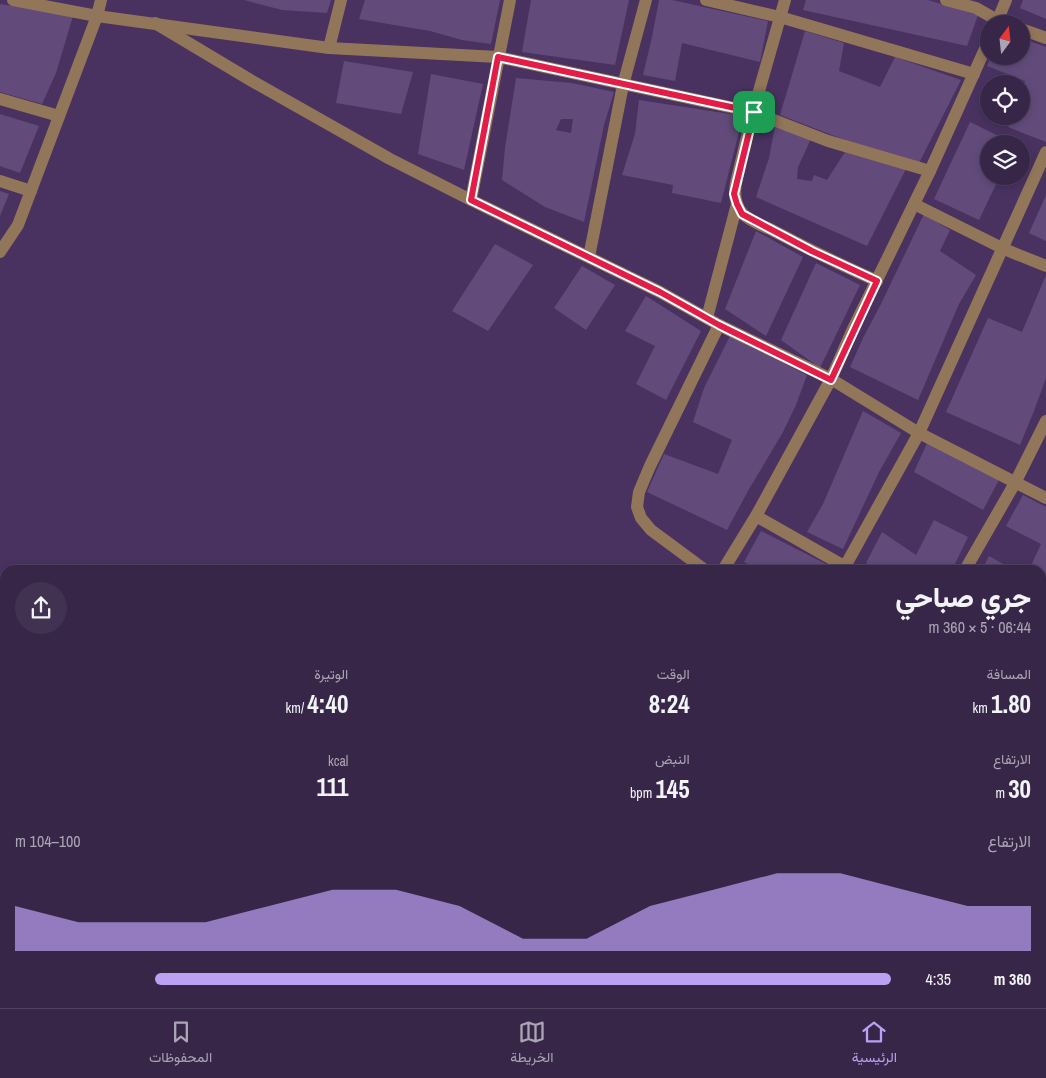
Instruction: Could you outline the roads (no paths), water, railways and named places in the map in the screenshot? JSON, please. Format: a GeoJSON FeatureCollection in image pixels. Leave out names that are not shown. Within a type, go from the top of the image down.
{"type":"FeatureCollection","features":[{"type":"Feature","properties":{"kind":"street"},"geometry":{"type":"LineString","coordinates":[[13,0],[97,16],[329,48],[498,57],[754,112],[828,141],[930,171]]}},
{"type":"Feature","properties":{"kind":"street"},"geometry":{"type":"LineString","coordinates":[[0,252],[18,225],[97,16],[101,0]]}},
{"type":"Feature","properties":{"kind":"street"},"geometry":{"type":"LineString","coordinates":[[329,48],[341,0]]}},
{"type":"Feature","properties":{"kind":"street"},"geometry":{"type":"LineString","coordinates":[[471,200],[510,0]]}},
{"type":"Feature","properties":{"kind":"street"},"geometry":{"type":"LineString","coordinates":[[589,256],[624,85],[646,0]]}},
{"type":"Feature","properties":{"kind":"street"},"geometry":{"type":"LineString","coordinates":[[706,0],[780,17],[974,74]]}},
{"type":"Feature","properties":{"kind":"street"},"geometry":{"type":"LineString","coordinates":[[785,0],[736,183],[734,194],[737,204],[742,214],[812,251],[877,281]]}},
{"type":"Feature","properties":{"kind":"street"},"geometry":{"type":"LineString","coordinates":[[946,0],[976,8],[987,15]]}},
{"type":"Feature","properties":{"kind":"street"},"geometry":{"type":"LineString","coordinates":[[1002,15],[1006,0]]}},
{"type":"Feature","properties":{"kind":"street"},"geometry":{"type":"LineString","coordinates":[[155,23],[390,159],[589,256],[719,325],[831,380],[919,433],[1046,498]]}},
{"type":"Feature","properties":{"kind":"street"},"geometry":{"type":"LineString","coordinates":[[1030,32],[1046,38]]}},
{"type":"Feature","properties":{"kind":"street"},"geometry":{"type":"LineString","coordinates":[[726,565],[756,516],[831,380],[980,60]]}},
{"type":"Feature","properties":{"kind":"street"},"geometry":{"type":"LineString","coordinates":[[0,99],[59,116]]}},
{"type":"Feature","properties":{"kind":"street"},"geometry":{"type":"LineString","coordinates":[[848,565],[919,433],[1004,249],[1046,152]]}},
{"type":"Feature","properties":{"kind":"street"},"geometry":{"type":"LineString","coordinates":[[0,181],[30,191]]}},
{"type":"Feature","properties":{"kind":"street"},"geometry":{"type":"LineString","coordinates":[[707,318],[737,204]]}},
{"type":"Feature","properties":{"kind":"street"},"geometry":{"type":"LineString","coordinates":[[914,204],[1004,249],[1046,266]]}},
{"type":"Feature","properties":{"kind":"street"},"geometry":{"type":"LineString","coordinates":[[698,565],[651,530],[641,518],[637,506],[639,492],[650,466],[719,325]]}},
{"type":"Feature","properties":{"kind":"street"},"geometry":{"type":"LineString","coordinates":[[967,565],[1046,421]]}},
{"type":"Feature","properties":{"kind":"street"},"geometry":{"type":"LineString","coordinates":[[756,516],[839,565]]}}]}
